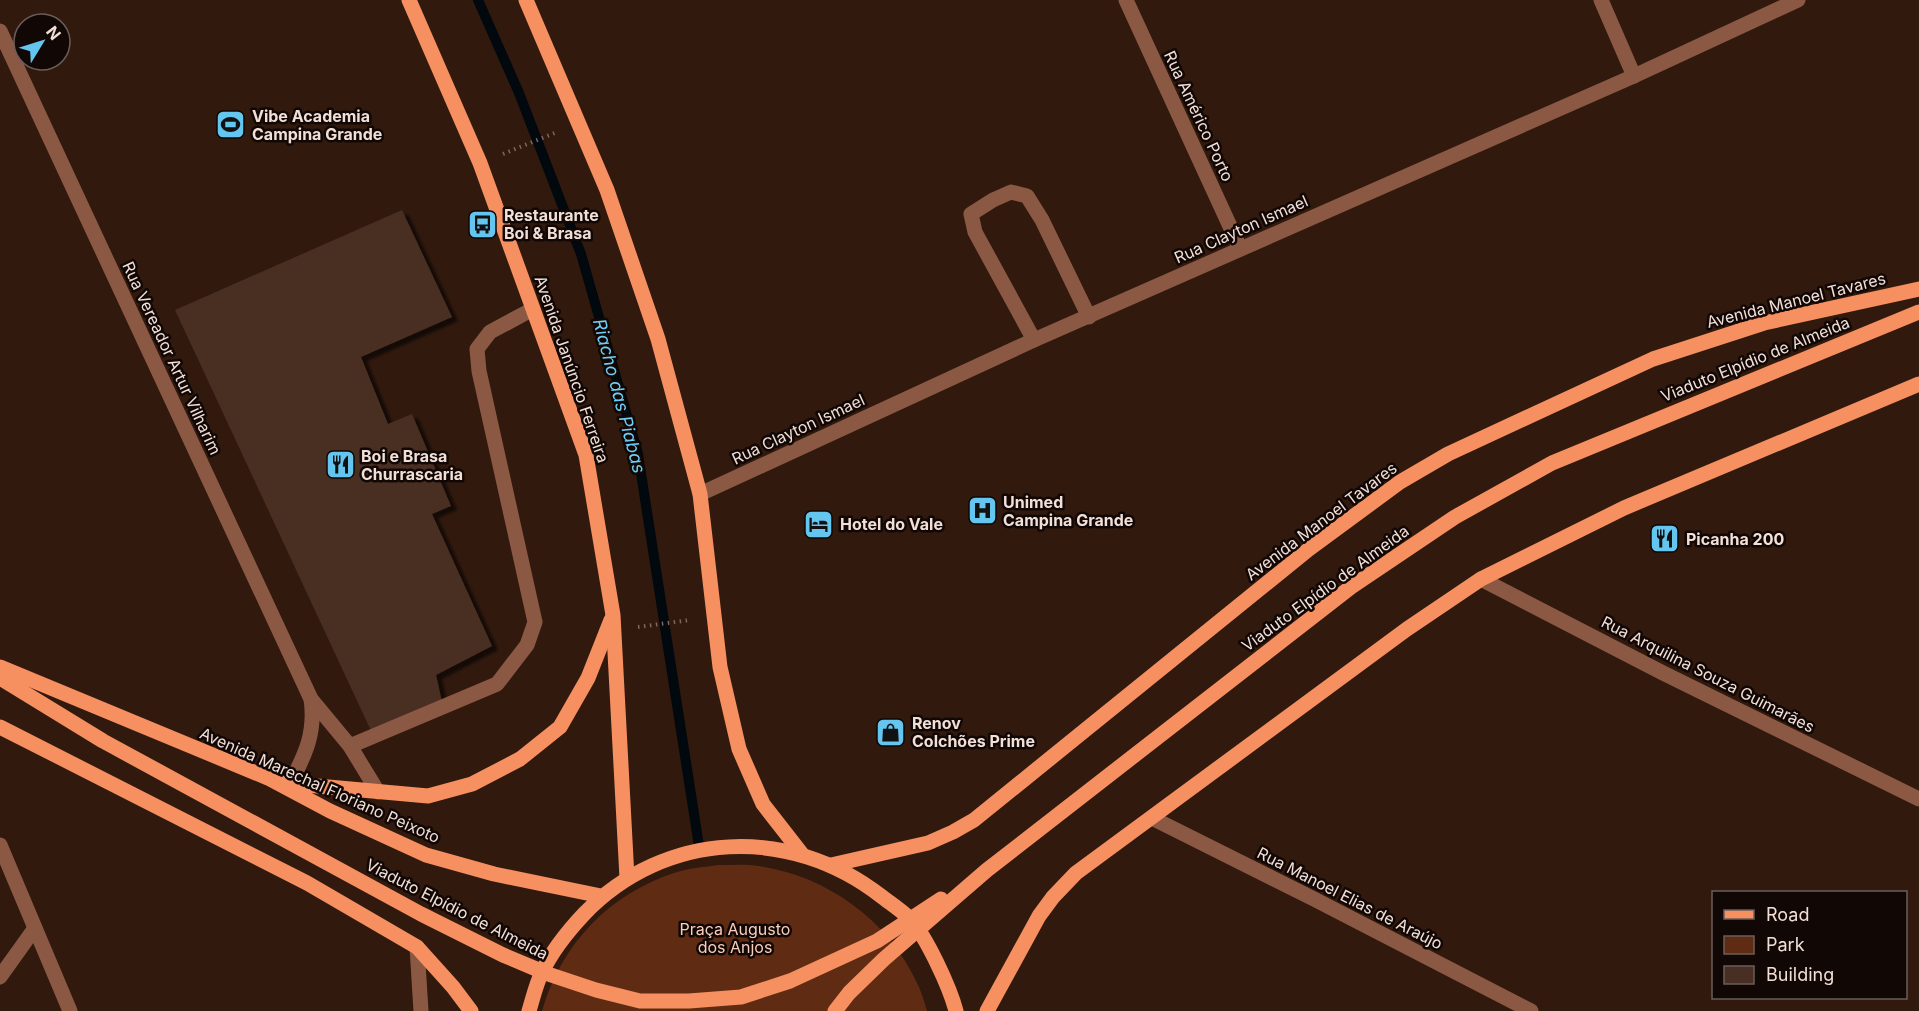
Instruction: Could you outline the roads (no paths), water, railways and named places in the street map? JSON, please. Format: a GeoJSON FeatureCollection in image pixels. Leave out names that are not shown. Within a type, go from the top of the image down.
{"type":"FeatureCollection","features":[{"type":"Feature","properties":{"kind":"main road","name":"Avenida Janúncio Ferreira"},"geometry":{"type":"LineString","coordinates":[[409,0],[480,163],[586,455],[613,615],[627,878]]}},
{"type":"Feature","properties":{"kind":"main road"},"geometry":{"type":"LineString","coordinates":[[526,0],[607,190],[658,339],[700,494],[720,667],[739,748],[763,804],[802,854]]}},
{"type":"Feature","properties":{"kind":"main road","name":"Avenida Manoel Tavares"},"geometry":{"type":"LineString","coordinates":[[831,865],[928,843],[974,820],[1309,549],[1400,482],[1448,454],[1664,355],[1764,323],[1919,289]]}},
{"type":"Feature","properties":{"kind":"main road","name":"Viaduto Elpídio de Almeida"},"geometry":{"type":"LineString","coordinates":[[835,1011],[849,993],[884,959],[987,870],[1351,587],[1455,517],[1552,462],[1919,312]]}},
{"type":"Feature","properties":{"kind":"main road"},"geometry":{"type":"LineString","coordinates":[[987,1011],[1040,916],[1053,897],[1076,873],[1407,629],[1481,579],[1624,508],[1919,384]]}},
{"type":"Feature","properties":{"kind":"main road"},"geometry":{"type":"LineString","coordinates":[[282,783],[428,796],[472,784],[520,759],[560,727],[588,678],[613,615]]}},
{"type":"Feature","properties":{"kind":"main road","name":"Avenida Marechal Floriano Peixoto"},"geometry":{"type":"LineString","coordinates":[[0,667],[282,783],[330,811],[426,855],[494,873],[601,896]]}},
{"type":"Feature","properties":{"kind":"main road","name":"Viaduto Elpídio de Almeida"},"geometry":{"type":"LineString","coordinates":[[0,678],[103,741],[421,914],[503,955],[548,974],[596,990],[640,1001],[689,1001],[741,997],[790,981],[877,941],[987,870]]}},
{"type":"Feature","properties":{"kind":"main road"},"geometry":{"type":"LineString","coordinates":[[0,727],[307,883],[417,947],[471,1011]]}},
{"type":"Feature","properties":{"kind":"main road"},"geometry":{"type":"LineString","coordinates":[[529,1011],[542,972],[557,947],[568,931],[601,896],[627,878],[661,861],[697,850],[734,846],[773,848],[802,854],[831,865],[863,882],[910,919],[928,947],[952,996],[956,1011]]}},
{"type":"Feature","properties":{"kind":"street","name":"Rua Américo Porto"},"geometry":{"type":"LineString","coordinates":[[1126,0],[1240,248]]}},
{"type":"Feature","properties":{"kind":"street"},"geometry":{"type":"LineString","coordinates":[[1601,0],[1634,76]]}},
{"type":"Feature","properties":{"kind":"street","name":"Rua Clayton Ismael"},"geometry":{"type":"LineString","coordinates":[[700,494],[1034,340],[1634,76],[1798,0]]}},
{"type":"Feature","properties":{"kind":"street","name":"Rua Vereador Artur Vilharim"},"geometry":{"type":"LineString","coordinates":[[0,31],[311,699],[350,746],[378,792]]}},
{"type":"Feature","properties":{"kind":"street"},"geometry":{"type":"LineString","coordinates":[[1034,340],[975,232],[971,214],[1011,192],[1027,196],[1042,220],[1089,317]]}},
{"type":"Feature","properties":{"kind":"street"},"geometry":{"type":"LineString","coordinates":[[350,746],[498,684],[527,645],[535,622],[478,371],[477,349],[490,332],[533,309]]}},
{"type":"Feature","properties":{"kind":"street","name":"Rua Arquilina Souza Guimarães"},"geometry":{"type":"LineString","coordinates":[[1481,579],[1663,673],[1919,799]]}},
{"type":"Feature","properties":{"kind":"street","name":"Rua Vereador Artur Vilharim"},"geometry":{"type":"LineString","coordinates":[[282,783],[300,764],[309,741],[313,718],[311,699]]}},
{"type":"Feature","properties":{"kind":"street","name":"Rua Manoel Elias de Araújo"},"geometry":{"type":"LineString","coordinates":[[1152,818],[1531,1011]]}},
{"type":"Feature","properties":{"kind":"street"},"geometry":{"type":"LineString","coordinates":[[0,844],[70,1011]]}},
{"type":"Feature","properties":{"kind":"street"},"geometry":{"type":"LineString","coordinates":[[0,977],[35,928]]}},
{"type":"Feature","properties":{"kind":"street"},"geometry":{"type":"LineString","coordinates":[[417,947],[421,1011]]}},
{"type":"Feature","properties":{"kind":"waterway","name":"Riacho das Piabas"},"geometry":{"type":"LineString","coordinates":[[478,0],[519,93],[581,254],[638,454],[699,846]]}},
{"type":"Feature","properties":{"kind":"place","name":"Vibe Academia Campina Grande"},"geometry":{"type":"Point","coordinates":[231,125]}},
{"type":"Feature","properties":{"kind":"place","name":"Restaurante Boi & Brasa"},"geometry":{"type":"Point","coordinates":[483,224]}},
{"type":"Feature","properties":{"kind":"place","name":"Boi e Brasa Churrascaria"},"geometry":{"type":"Point","coordinates":[340,465]}},
{"type":"Feature","properties":{"kind":"place","name":"Unimed Campina Grande"},"geometry":{"type":"Point","coordinates":[982,511]}},
{"type":"Feature","properties":{"kind":"place","name":"Hotel do Vale"},"geometry":{"type":"Point","coordinates":[819,524]}},
{"type":"Feature","properties":{"kind":"place","name":"Picanha 200"},"geometry":{"type":"Point","coordinates":[1665,539]}},
{"type":"Feature","properties":{"kind":"place","name":"Renov Colchões Prime"},"geometry":{"type":"Point","coordinates":[891,732]}},
{"type":"Feature","properties":{"kind":"park label","name":"Praça Augusto dos Anjos"},"geometry":{"type":"Point","coordinates":[735,938]}}]}
